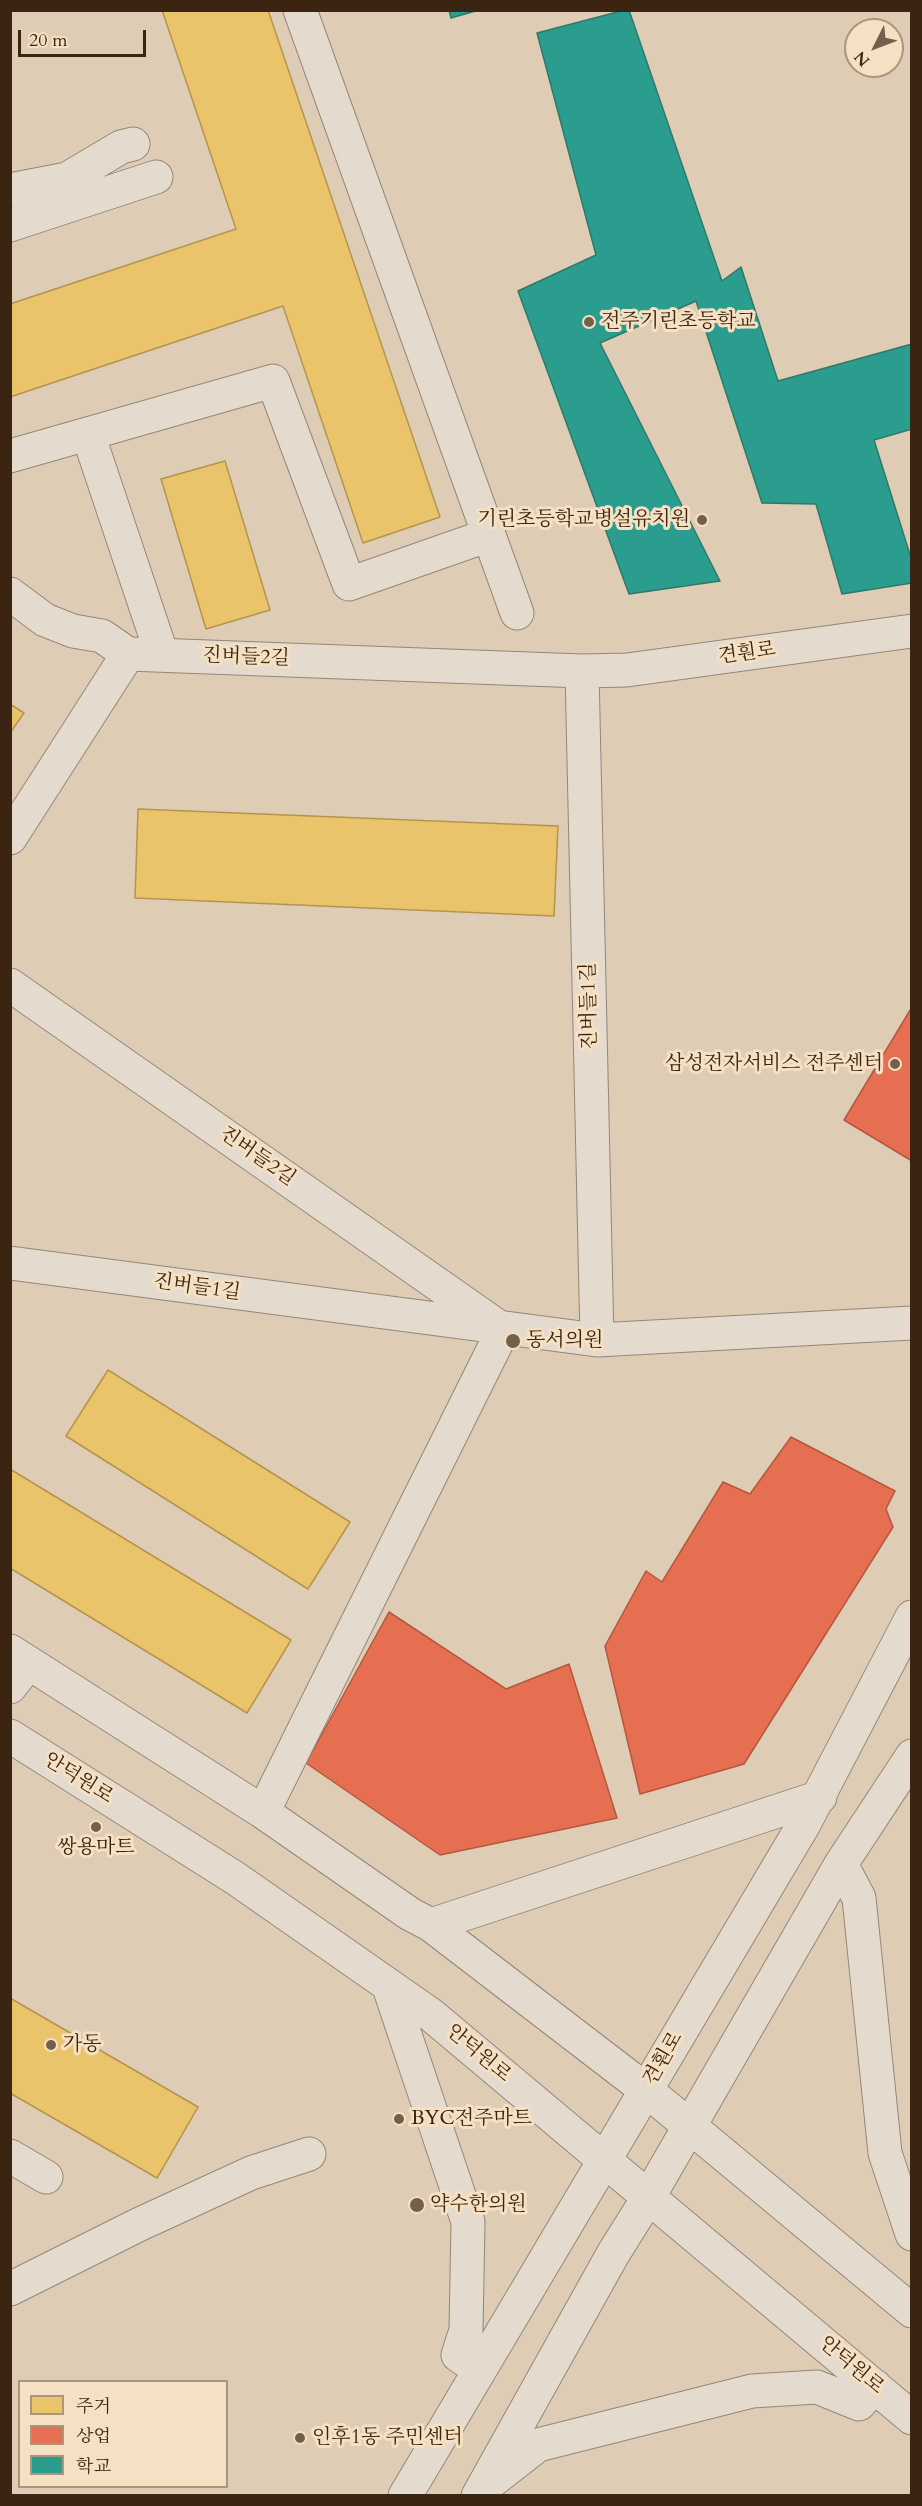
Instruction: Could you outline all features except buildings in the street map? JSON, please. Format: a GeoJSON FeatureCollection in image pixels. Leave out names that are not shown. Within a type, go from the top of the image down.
{"type":"FeatureCollection","features":[{"type":"Feature","properties":{"kind":"street"},"geometry":{"type":"LineString","coordinates":[[300,10],[517,614]]}},
{"type":"Feature","properties":{"kind":"street"},"geometry":{"type":"LineString","coordinates":[[10,190],[67,179],[121,147],[133,144]]}},
{"type":"Feature","properties":{"kind":"street"},"geometry":{"type":"LineString","coordinates":[[10,225],[156,177]]}},
{"type":"Feature","properties":{"kind":"street"},"geometry":{"type":"LineString","coordinates":[[10,456],[273,381],[349,584],[489,535]]}},
{"type":"Feature","properties":{"kind":"street"},"geometry":{"type":"LineString","coordinates":[[88,434],[162,655]]}},
{"type":"Feature","properties":{"kind":"street"},"geometry":{"type":"LineString","coordinates":[[10,594],[45,620],[73,631],[102,636],[128,654],[10,838]]}},
{"type":"Feature","properties":{"kind":"street","name":"견훤로"},"geometry":{"type":"LineString","coordinates":[[582,671],[627,670],[912,631]]}},
{"type":"Feature","properties":{"kind":"street","name":"진버들2길"},"geometry":{"type":"LineString","coordinates":[[128,654],[582,671]]}},
{"type":"Feature","properties":{"kind":"street","name":"진버들1길"},"geometry":{"type":"LineString","coordinates":[[582,671],[597,1340]]}},
{"type":"Feature","properties":{"kind":"street","name":"진버들2길"},"geometry":{"type":"LineString","coordinates":[[10,985],[502,1329]]}},
{"type":"Feature","properties":{"kind":"street","name":"진버들1길"},"geometry":{"type":"LineString","coordinates":[[10,1263],[597,1340],[912,1323]]}},
{"type":"Feature","properties":{"kind":"street"},"geometry":{"type":"LineString","coordinates":[[263,1812],[502,1329]]}},
{"type":"Feature","properties":{"kind":"street","name":"견훤로"},"geometry":{"type":"LineString","coordinates":[[405,2496],[820,1797],[912,1617]]}},
{"type":"Feature","properties":{"kind":"street"},"geometry":{"type":"LineString","coordinates":[[17,1667],[263,1812],[410,1914],[431,1925],[646,2090],[912,2311]]}},
{"type":"Feature","properties":{"kind":"street","name":"안덕원로"},"geometry":{"type":"LineString","coordinates":[[10,1736],[235,1878],[430,2014],[912,2418]]}},
{"type":"Feature","properties":{"kind":"street"},"geometry":{"type":"LineString","coordinates":[[479,2493],[613,2254],[648,2198],[841,1864],[912,1756]]}},
{"type":"Feature","properties":{"kind":"street"},"geometry":{"type":"LineString","coordinates":[[431,1925],[820,1797]]}},
{"type":"Feature","properties":{"kind":"street"},"geometry":{"type":"LineString","coordinates":[[841,1864],[859,1898],[885,2153],[912,2234]]}},
{"type":"Feature","properties":{"kind":"street"},"geometry":{"type":"LineString","coordinates":[[389,1987],[468,2222],[466,2330],[458,2355],[480,2370]]}},
{"type":"Feature","properties":{"kind":"street"},"geometry":{"type":"LineString","coordinates":[[10,2289],[138,2225],[251,2173],[309,2154]]}},
{"type":"Feature","properties":{"kind":"street"},"geometry":{"type":"LineString","coordinates":[[10,2156],[46,2177]]}},
{"type":"Feature","properties":{"kind":"street"},"geometry":{"type":"LineString","coordinates":[[479,2493],[538,2445],[568,2436],[642,2420],[752,2391],[817,2387],[859,2404],[875,2386]]}},
{"type":"Feature","properties":{"kind":"place","name":"전주기린초등학교"},"geometry":{"type":"Point","coordinates":[589,322]}},
{"type":"Feature","properties":{"kind":"place","name":"기린초등학교병설유치원"},"geometry":{"type":"Point","coordinates":[702,520]}},
{"type":"Feature","properties":{"kind":"place","name":"삼성전자서비스 전주센터"},"geometry":{"type":"Point","coordinates":[895,1064]}},
{"type":"Feature","properties":{"kind":"place","name":"동서의원"},"geometry":{"type":"Point","coordinates":[513,1341]}},
{"type":"Feature","properties":{"kind":"place","name":"쌍용마트"},"geometry":{"type":"Point","coordinates":[96,1827]}},
{"type":"Feature","properties":{"kind":"place","name":"가동"},"geometry":{"type":"Point","coordinates":[51,2045]}},
{"type":"Feature","properties":{"kind":"place","name":"BYC전주마트"},"geometry":{"type":"Point","coordinates":[399,2119]}},
{"type":"Feature","properties":{"kind":"place","name":"약수한의원"},"geometry":{"type":"Point","coordinates":[417,2205]}},
{"type":"Feature","properties":{"kind":"place","name":"인후1동 주민센터"},"geometry":{"type":"Point","coordinates":[300,2438]}}]}
